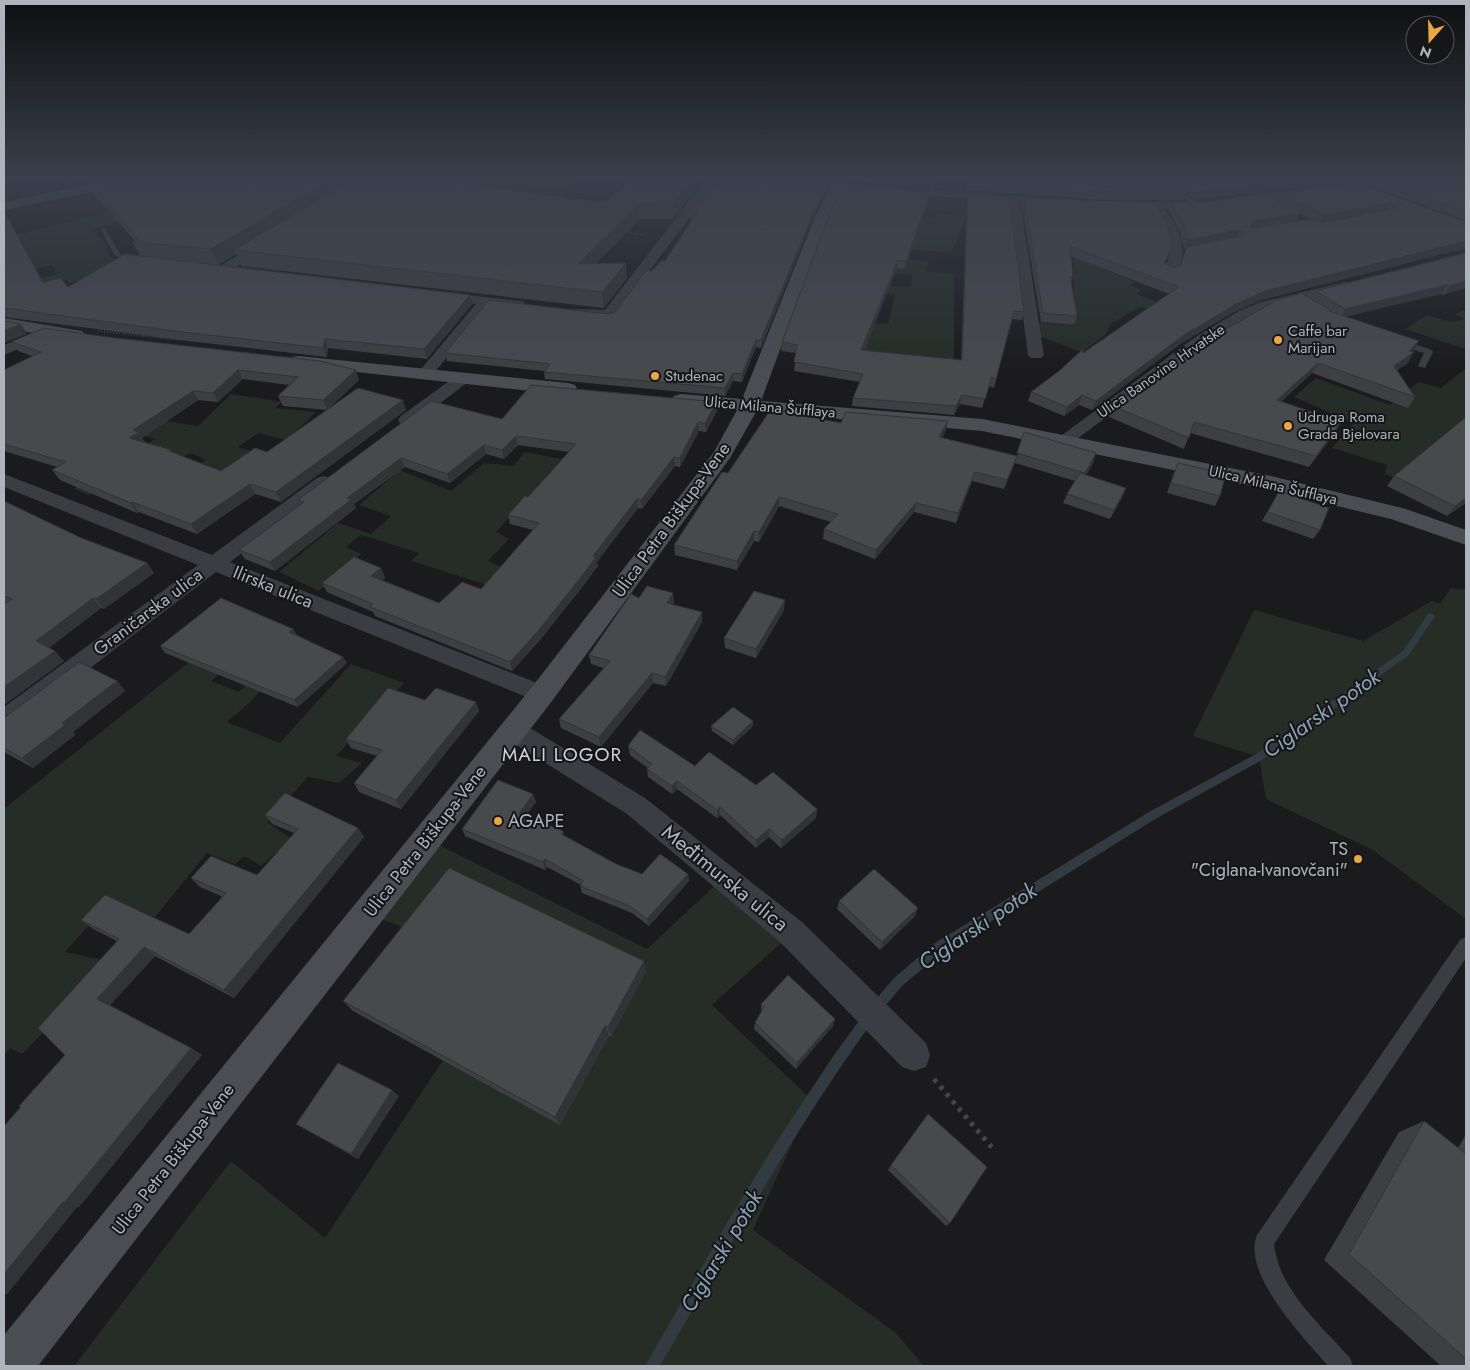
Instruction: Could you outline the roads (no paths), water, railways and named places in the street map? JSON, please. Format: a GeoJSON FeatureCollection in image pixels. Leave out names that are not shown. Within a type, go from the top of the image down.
{"type":"FeatureCollection","features":[{"type":"Feature","properties":{"kind":"main road","name":"Ulica Petra Biškupa-Vene"},"geometry":{"type":"LineString","coordinates":[[9,1366],[542,694],[723,454],[749,406],[812,242]]}},
{"type":"Feature","properties":{"kind":"main road"},"geometry":{"type":"LineString","coordinates":[[4,323],[94,337]]}},
{"type":"Feature","properties":{"kind":"main road"},"geometry":{"type":"LineString","coordinates":[[278,358],[462,380],[581,390]]}},
{"type":"Feature","properties":{"kind":"main road","name":"Ulica Milana Šufflaya"},"geometry":{"type":"LineString","coordinates":[[660,398],[982,425],[1063,440],[1358,504],[1398,514],[1466,538]]}},
{"type":"Feature","properties":{"kind":"street"},"geometry":{"type":"LineString","coordinates":[[264,274],[218,269],[267,242]]}},
{"type":"Feature","properties":{"kind":"street"},"geometry":{"type":"LineString","coordinates":[[571,311],[609,315],[665,242]]}},
{"type":"Feature","properties":{"kind":"street"},"geometry":{"type":"LineString","coordinates":[[1020,242],[1036,355]]}},
{"type":"Feature","properties":{"kind":"street"},"geometry":{"type":"LineString","coordinates":[[1170,271],[1181,252],[1177,242]]}},
{"type":"Feature","properties":{"kind":"street","name":"Ulica Banovine Hrvatske"},"geometry":{"type":"LineString","coordinates":[[1063,440],[1216,330],[1244,314],[1266,305],[1358,283]]}},
{"type":"Feature","properties":{"kind":"street"},"geometry":{"type":"LineString","coordinates":[[430,294],[533,306]]}},
{"type":"Feature","properties":{"kind":"street"},"geometry":{"type":"LineString","coordinates":[[424,375],[486,301]]}},
{"type":"Feature","properties":{"kind":"street"},"geometry":{"type":"LineString","coordinates":[[4,350],[48,331]]}},
{"type":"Feature","properties":{"kind":"street"},"geometry":{"type":"LineString","coordinates":[[390,433],[462,380]]}},
{"type":"Feature","properties":{"kind":"street","name":"Graničarska ulica"},"geometry":{"type":"LineString","coordinates":[[4,720],[342,469]]}},
{"type":"Feature","properties":{"kind":"street","name":"Ilirska ulica"},"geometry":{"type":"LineString","coordinates":[[4,480],[542,694]]}},
{"type":"Feature","properties":{"kind":"street","name":"Međimurska ulica"},"geometry":{"type":"LineString","coordinates":[[513,730],[636,806],[792,933],[914,1055]]}},
{"type":"Feature","properties":{"kind":"lane"},"geometry":{"type":"LineString","coordinates":[[110,242],[117,255],[142,261]]}},
{"type":"Feature","properties":{"kind":"lane"},"geometry":{"type":"LineString","coordinates":[[1297,297],[1310,306]]}},
{"type":"Feature","properties":{"kind":"lane"},"geometry":{"type":"LineString","coordinates":[[1392,340],[1429,352],[1422,366]]}},
{"type":"Feature","properties":{"kind":"lane"},"geometry":{"type":"LineString","coordinates":[[1342,1366],[1288,1304],[1266,1263],[1264,1242],[1466,945]]}},
{"type":"Feature","properties":{"kind":"waterway","name":"Ciglarski potok"},"geometry":{"type":"LineString","coordinates":[[876,1008],[898,982],[939,947],[1153,815],[1259,757],[1406,653],[1431,616]]}},
{"type":"Feature","properties":{"kind":"waterway","name":"Ciglarski potok"},"geometry":{"type":"LineString","coordinates":[[652,1366],[782,1145],[838,1059],[868,1018]]}},
{"type":"Feature","properties":{"kind":"place","name":"Caffe bar Marijan"},"geometry":{"type":"Point","coordinates":[1278,340]}},
{"type":"Feature","properties":{"kind":"place","name":"Studenac"},"geometry":{"type":"Point","coordinates":[655,376]}},
{"type":"Feature","properties":{"kind":"place","name":"Udruga Roma Grada Bjelovara"},"geometry":{"type":"Point","coordinates":[1288,426]}},
{"type":"Feature","properties":{"kind":"place","name":"AGAPE"},"geometry":{"type":"Point","coordinates":[498,821]}},
{"type":"Feature","properties":{"kind":"place","name":"TS \"Ciglana-Ivanovčani\""},"geometry":{"type":"Point","coordinates":[1358,859]}},
{"type":"Feature","properties":{"kind":"district","name":"MALI LOGOR"},"geometry":{"type":"Point","coordinates":[562,754]}}]}
